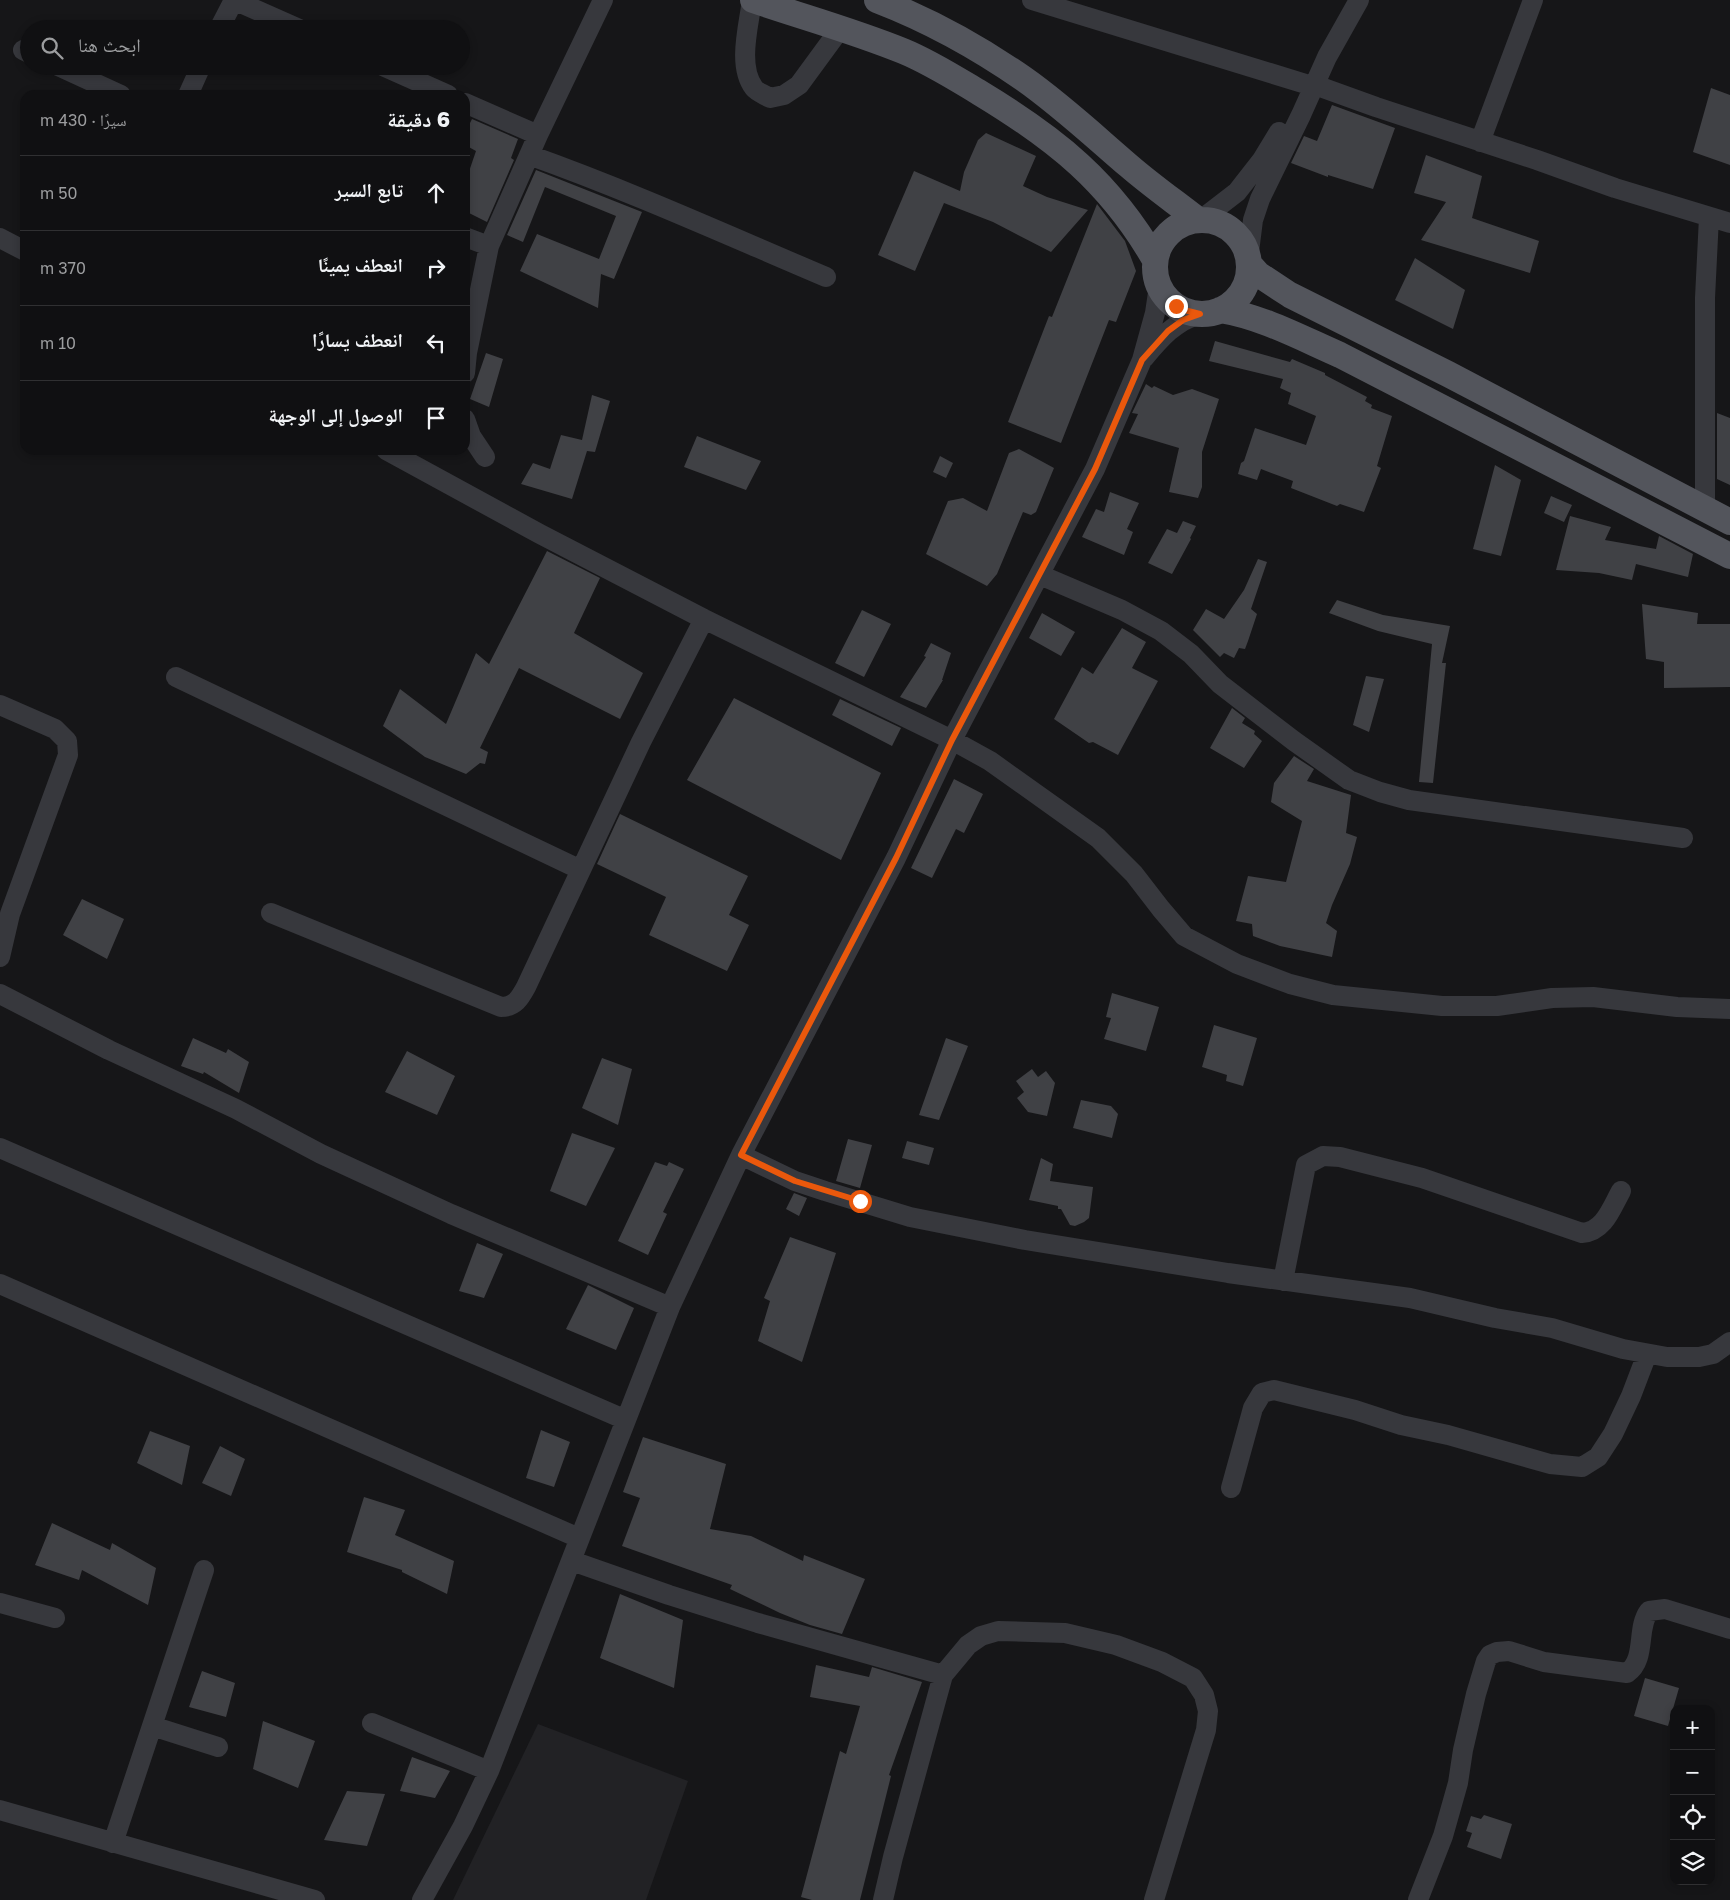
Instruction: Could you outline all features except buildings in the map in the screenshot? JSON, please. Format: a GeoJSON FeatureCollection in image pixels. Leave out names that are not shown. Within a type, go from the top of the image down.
{"type":"FeatureCollection","features":[{"type":"Feature","properties":{"kind":"main road"},"geometry":{"type":"LineString","coordinates":[[753,0],[904,52],[1005,108],[1044,134],[1080,163],[1100,183],[1136,228],[1155,260]]}},
{"type":"Feature","properties":{"kind":"main road"},"geometry":{"type":"LineString","coordinates":[[877,0],[934,25],[990,56],[1025,79],[1068,113],[1129,167],[1200,220]]}},
{"type":"Feature","properties":{"kind":"main road"},"geometry":{"type":"LineString","coordinates":[[1730,522],[1448,374],[1290,294],[1258,274],[1249,262],[1243,244],[1232,231],[1218,223],[1200,220],[1186,222],[1170,233],[1158,248],[1155,260],[1155,274],[1159,286],[1166,297],[1176,306],[1188,311],[1239,314],[1282,328],[1340,355],[1730,556]]}},
{"type":"Feature","properties":{"kind":"main road"},"geometry":{"type":"LineString","coordinates":[[1210,312],[1230,304],[1244,287],[1248,276],[1249,262]]}},
{"type":"Feature","properties":{"kind":"street"},"geometry":{"type":"LineString","coordinates":[[224,20],[234,0],[279,20]]}},
{"type":"Feature","properties":{"kind":"street"},"geometry":{"type":"LineString","coordinates":[[470,343],[489,246],[538,135],[603,0]]}},
{"type":"Feature","properties":{"kind":"street"},"geometry":{"type":"LineString","coordinates":[[753,0],[745,60],[748,76],[754,89],[770,98],[784,95],[800,85],[840,29]]}},
{"type":"Feature","properties":{"kind":"street"},"geometry":{"type":"LineString","coordinates":[[1032,0],[1078,6],[1615,188],[1730,223]]}},
{"type":"Feature","properties":{"kind":"street"},"geometry":{"type":"LineString","coordinates":[[1200,220],[1237,192],[1262,160],[1312,85],[1359,0]]}},
{"type":"Feature","properties":{"kind":"street"},"geometry":{"type":"LineString","coordinates":[[1480,142],[1533,0]]}},
{"type":"Feature","properties":{"kind":"street"},"geometry":{"type":"LineString","coordinates":[[78,75],[110,90]]}},
{"type":"Feature","properties":{"kind":"street"},"geometry":{"type":"LineString","coordinates":[[190,90],[197,75]]}},
{"type":"Feature","properties":{"kind":"street"},"geometry":{"type":"LineString","coordinates":[[403,75],[437,90]]}},
{"type":"Feature","properties":{"kind":"street"},"geometry":{"type":"LineString","coordinates":[[1249,262],[1253,220],[1260,199],[1312,85]]}},
{"type":"Feature","properties":{"kind":"street"},"geometry":{"type":"LineString","coordinates":[[470,105],[538,135]]}},
{"type":"Feature","properties":{"kind":"street"},"geometry":{"type":"LineString","coordinates":[[529,155],[647,201],[826,277]]}},
{"type":"Feature","properties":{"kind":"street"},"geometry":{"type":"LineString","coordinates":[[1705,509],[1705,298],[1709,217]]}},
{"type":"Feature","properties":{"kind":"street"},"geometry":{"type":"LineString","coordinates":[[0,238],[20,248]]}},
{"type":"Feature","properties":{"kind":"street"},"geometry":{"type":"LineString","coordinates":[[470,239],[489,246]]}},
{"type":"Feature","properties":{"kind":"street"},"geometry":{"type":"LineString","coordinates":[[422,1900],[463,1826],[488,1771],[572,1561],[579,1538],[670,1307],[741,1155],[896,858],[952,740],[1095,469],[1142,360],[1155,313],[1159,286]]}},
{"type":"Feature","properties":{"kind":"street"},"geometry":{"type":"LineString","coordinates":[[1142,360],[1168,331],[1183,320],[1210,312]]}},
{"type":"Feature","properties":{"kind":"street"},"geometry":{"type":"LineString","coordinates":[[470,433],[485,457]]}},
{"type":"Feature","properties":{"kind":"street"},"geometry":{"type":"LineString","coordinates":[[395,455],[540,534],[704,619],[952,740],[990,761],[1098,838],[1134,874],[1161,910],[1184,936],[1237,964],[1290,984],[1333,994],[1442,1006],[1497,1006],[1552,998],[1593,997],[1677,1007],[1730,1008]]}},
{"type":"Feature","properties":{"kind":"street"},"geometry":{"type":"LineString","coordinates":[[1040,575],[1122,610],[1161,631],[1191,654],[1227,689],[1294,741],[1349,780],[1380,792],[1409,800],[1683,838]]}},
{"type":"Feature","properties":{"kind":"street"},"geometry":{"type":"LineString","coordinates":[[271,913],[501,1007],[510,1007],[518,1000],[526,987],[641,742],[704,619]]}},
{"type":"Feature","properties":{"kind":"street"},"geometry":{"type":"LineString","coordinates":[[176,677],[581,870]]}},
{"type":"Feature","properties":{"kind":"street"},"geometry":{"type":"LineString","coordinates":[[0,705],[56,730],[67,741],[68,755],[10,914],[0,957]]}},
{"type":"Feature","properties":{"kind":"street"},"geometry":{"type":"LineString","coordinates":[[0,994],[109,1050],[236,1109],[321,1154],[528,1248],[670,1307]]}},
{"type":"Feature","properties":{"kind":"street"},"geometry":{"type":"LineString","coordinates":[[0,1148],[626,1420]]}},
{"type":"Feature","properties":{"kind":"street"},"geometry":{"type":"LineString","coordinates":[[741,1155],[795,1181],[910,1217],[1093,1252],[1410,1298],[1495,1318],[1552,1328],[1623,1349],[1667,1358],[1699,1357],[1713,1354],[1730,1342]]}},
{"type":"Feature","properties":{"kind":"street"},"geometry":{"type":"LineString","coordinates":[[1283,1281],[1306,1165],[1323,1156],[1340,1157],[1422,1178],[1582,1233],[1591,1232],[1603,1224],[1621,1191]]}},
{"type":"Feature","properties":{"kind":"street"},"geometry":{"type":"LineString","coordinates":[[0,1284],[579,1538]]}},
{"type":"Feature","properties":{"kind":"street"},"geometry":{"type":"LineString","coordinates":[[1231,1488],[1253,1408],[1262,1393],[1274,1390],[1355,1410],[1401,1425],[1448,1435],[1550,1464],[1582,1467],[1598,1456],[1613,1434],[1631,1396],[1647,1354]]}},
{"type":"Feature","properties":{"kind":"street"},"geometry":{"type":"LineString","coordinates":[[572,1561],[669,1595],[758,1623],[943,1675]]}},
{"type":"Feature","properties":{"kind":"street"},"geometry":{"type":"LineString","coordinates":[[113,1842],[204,1570]]}},
{"type":"Feature","properties":{"kind":"street"},"geometry":{"type":"LineString","coordinates":[[0,1603],[55,1618]]}},
{"type":"Feature","properties":{"kind":"street"},"geometry":{"type":"LineString","coordinates":[[1418,1900],[1443,1836],[1458,1783],[1463,1750],[1476,1694],[1490,1655],[1509,1651],[1544,1662],[1627,1673],[1634,1667],[1639,1653],[1643,1623],[1649,1611],[1665,1609],[1730,1629]]}},
{"type":"Feature","properties":{"kind":"street"},"geometry":{"type":"LineString","coordinates":[[883,1900],[943,1675],[968,1645],[981,1636],[998,1631],[1065,1633],[1116,1645],[1162,1662],[1193,1678],[1204,1695],[1208,1711],[1206,1730],[1154,1900]]}},
{"type":"Feature","properties":{"kind":"street"},"geometry":{"type":"LineString","coordinates":[[372,1723],[488,1771]]}},
{"type":"Feature","properties":{"kind":"street"},"geometry":{"type":"LineString","coordinates":[[152,1726],[218,1746]]}},
{"type":"Feature","properties":{"kind":"street"},"geometry":{"type":"LineString","coordinates":[[0,1810],[315,1900]]}},
{"type":"Feature","properties":{"kind":"shaded area"},"geometry":{"type":"Polygon","coordinates":[[[538,1724],[688,1781],[646,1900],[453,1900],[538,1724]]]}},
{"type":"Feature","properties":{"kind":"route"},"geometry":{"type":"LineString","coordinates":[[860,1201],[825,1192],[795,1181],[741,1155],[896,858],[952,740],[1095,469],[1142,360],[1168,331],[1183,320],[1200,314],[1176,306]]}}]}
